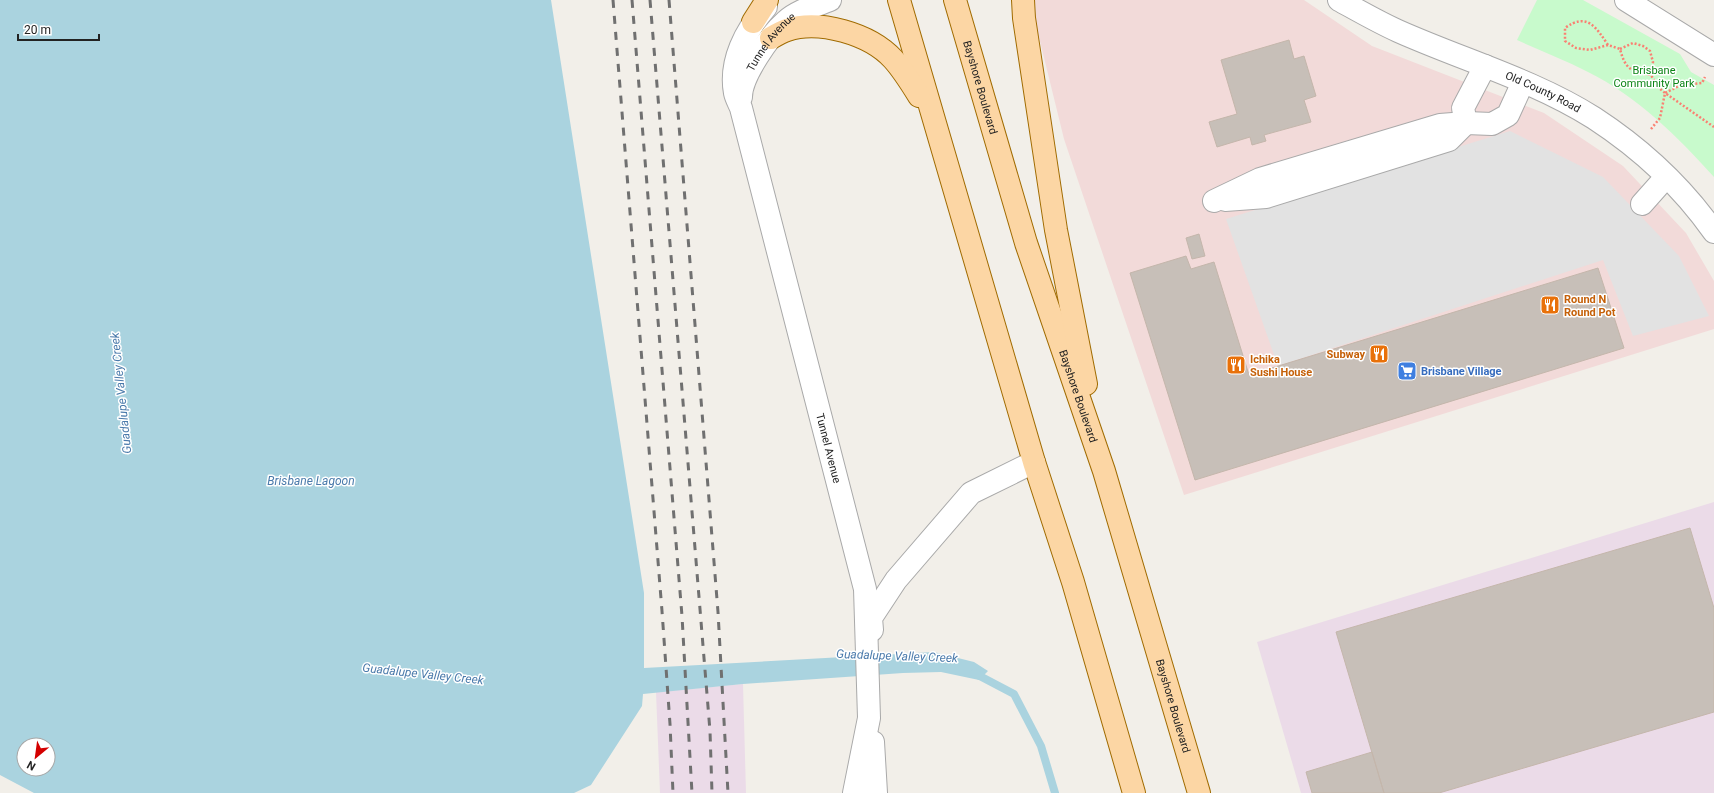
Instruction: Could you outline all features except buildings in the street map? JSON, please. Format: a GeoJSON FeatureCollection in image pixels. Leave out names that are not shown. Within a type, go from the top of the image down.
{"type":"FeatureCollection","features":[{"type":"Feature","properties":{"kind":"main road"},"geometry":{"type":"LineString","coordinates":[[753,22],[767,0]]}},
{"type":"Feature","properties":{"kind":"main road"},"geometry":{"type":"LineString","coordinates":[[899,0],[1034,462],[1073,582],[1134,793]]}},
{"type":"Feature","properties":{"kind":"main road","name":"Bayshore Boulevard"},"geometry":{"type":"LineString","coordinates":[[955,0],[1026,243],[1104,471],[1199,793]]}},
{"type":"Feature","properties":{"kind":"main road"},"geometry":{"type":"LineString","coordinates":[[1023,0],[1024,18],[1056,230],[1104,471]]}},
{"type":"Feature","properties":{"kind":"main road"},"geometry":{"type":"LineString","coordinates":[[770,38],[788,30],[808,27],[829,28],[852,33],[873,43],[892,58],[905,74],[934,120]]}},
{"type":"Feature","properties":{"kind":"street","name":"Tunnel Avenue"},"geometry":{"type":"LineString","coordinates":[[772,0],[753,22],[741,45],[735,69],[735,93],[741,108],[837,478],[864,590],[870,718],[854,793]]}},
{"type":"Feature","properties":{"kind":"street","name":"Tunnel Avenue"},"geometry":{"type":"LineString","coordinates":[[741,108],[741,93],[747,77],[758,54],[770,38],[786,20],[803,10],[830,0]]}},
{"type":"Feature","properties":{"kind":"street","name":"Old County Road"},"geometry":{"type":"LineString","coordinates":[[1339,0],[1398,32],[1523,82],[1594,118],[1650,161],[1680,191],[1714,232]]}},
{"type":"Feature","properties":{"kind":"street"},"geometry":{"type":"LineString","coordinates":[[1626,0],[1711,63]]}},
{"type":"Feature","properties":{"kind":"street"},"geometry":{"type":"LineString","coordinates":[[1466,123],[1463,108],[1485,66]]}},
{"type":"Feature","properties":{"kind":"street"},"geometry":{"type":"LineString","coordinates":[[1466,123],[1449,140],[1266,197],[1214,200],[1260,179],[1440,125],[1466,123],[1492,124],[1508,115],[1523,82]]}},
{"type":"Feature","properties":{"kind":"street"},"geometry":{"type":"LineString","coordinates":[[1642,204],[1666,177]]}},
{"type":"Feature","properties":{"kind":"street"},"geometry":{"type":"LineString","coordinates":[[876,793],[873,732],[872,618],[896,580],[971,493],[1034,462]]}},
{"type":"Feature","properties":{"kind":"path"},"geometry":{"type":"LineString","coordinates":[[1608,45],[1597,28],[1589,22],[1574,21],[1565,28],[1565,41],[1576,48],[1590,50],[1608,45],[1620,49],[1634,44],[1643,46],[1650,51],[1653,62],[1651,75],[1658,87],[1714,127]]}},
{"type":"Feature","properties":{"kind":"path"},"geometry":{"type":"LineString","coordinates":[[1620,49],[1624,62],[1629,68],[1640,73],[1651,75]]}},
{"type":"Feature","properties":{"kind":"path"},"geometry":{"type":"LineString","coordinates":[[1665,93],[1681,85],[1702,83],[1711,63]]}},
{"type":"Feature","properties":{"kind":"path"},"geometry":{"type":"LineString","coordinates":[[1635,150],[1660,118],[1665,93]]}},
{"type":"Feature","properties":{"kind":"shaded area"},"geometry":{"type":"Polygon","coordinates":[[[1035,0],[1304,0],[1372,46],[1544,113],[1623,166],[1686,233],[1714,281],[1714,329],[1184,495],[1064,139],[1036,25],[1035,0]]]}},
{"type":"Feature","properties":{"kind":"shaded area"},"geometry":{"type":"Polygon","coordinates":[[[1510,131],[1603,177],[1679,256],[1709,316],[1633,336],[1603,260],[1278,366],[1226,219],[1510,131]]]}},
{"type":"Feature","properties":{"kind":"shaded area"},"geometry":{"type":"Polygon","coordinates":[[[1714,502],[1714,793],[1301,793],[1257,642],[1714,502]]]}},
{"type":"Feature","properties":{"kind":"shaded area"},"geometry":{"type":"Polygon","coordinates":[[[743,684],[746,793],[660,793],[656,692],[743,684]]]}},
{"type":"Feature","properties":{"kind":"green space","name":"Brisbane Community Park"},"geometry":{"type":"Polygon","coordinates":[[[1537,0],[1583,0],[1680,54],[1691,72],[1714,85],[1714,177],[1656,118],[1623,93],[1579,68],[1517,40],[1537,0]]]}},
{"type":"Feature","properties":{"kind":"water","name":"Brisbane Lagoon"},"geometry":{"type":"Polygon","coordinates":[[[0,0],[551,0],[644,593],[644,668],[934,652],[974,662],[988,671],[979,680],[941,672],[903,673],[743,684],[643,694],[642,706],[591,785],[574,793],[34,793],[0,775],[0,0]]]}},
{"type":"Feature","properties":{"kind":"waterway","name":"Guadalupe Valley Creek"},"geometry":{"type":"LineString","coordinates":[[974,673],[1014,694],[1041,746],[1055,793]]}},
{"type":"Feature","properties":{"kind":"railway"},"geometry":{"type":"LineString","coordinates":[[613,0],[662,611],[673,793]]}},
{"type":"Feature","properties":{"kind":"railway"},"geometry":{"type":"LineString","coordinates":[[632,0],[682,616],[692,793]]}},
{"type":"Feature","properties":{"kind":"railway"},"geometry":{"type":"LineString","coordinates":[[650,0],[710,731],[712,793]]}},
{"type":"Feature","properties":{"kind":"railway"},"geometry":{"type":"LineString","coordinates":[[669,0],[718,612],[728,793]]}},
{"type":"Feature","properties":{"kind":"place","name":"Round N Round Pot"},"geometry":{"type":"Point","coordinates":[1550,305]}},
{"type":"Feature","properties":{"kind":"place","name":"Subway"},"geometry":{"type":"Point","coordinates":[1379,354]}},
{"type":"Feature","properties":{"kind":"place","name":"Ichika Sushi House"},"geometry":{"type":"Point","coordinates":[1236,365]}},
{"type":"Feature","properties":{"kind":"place","name":"Brisbane Village"},"geometry":{"type":"Point","coordinates":[1407,371]}}]}
